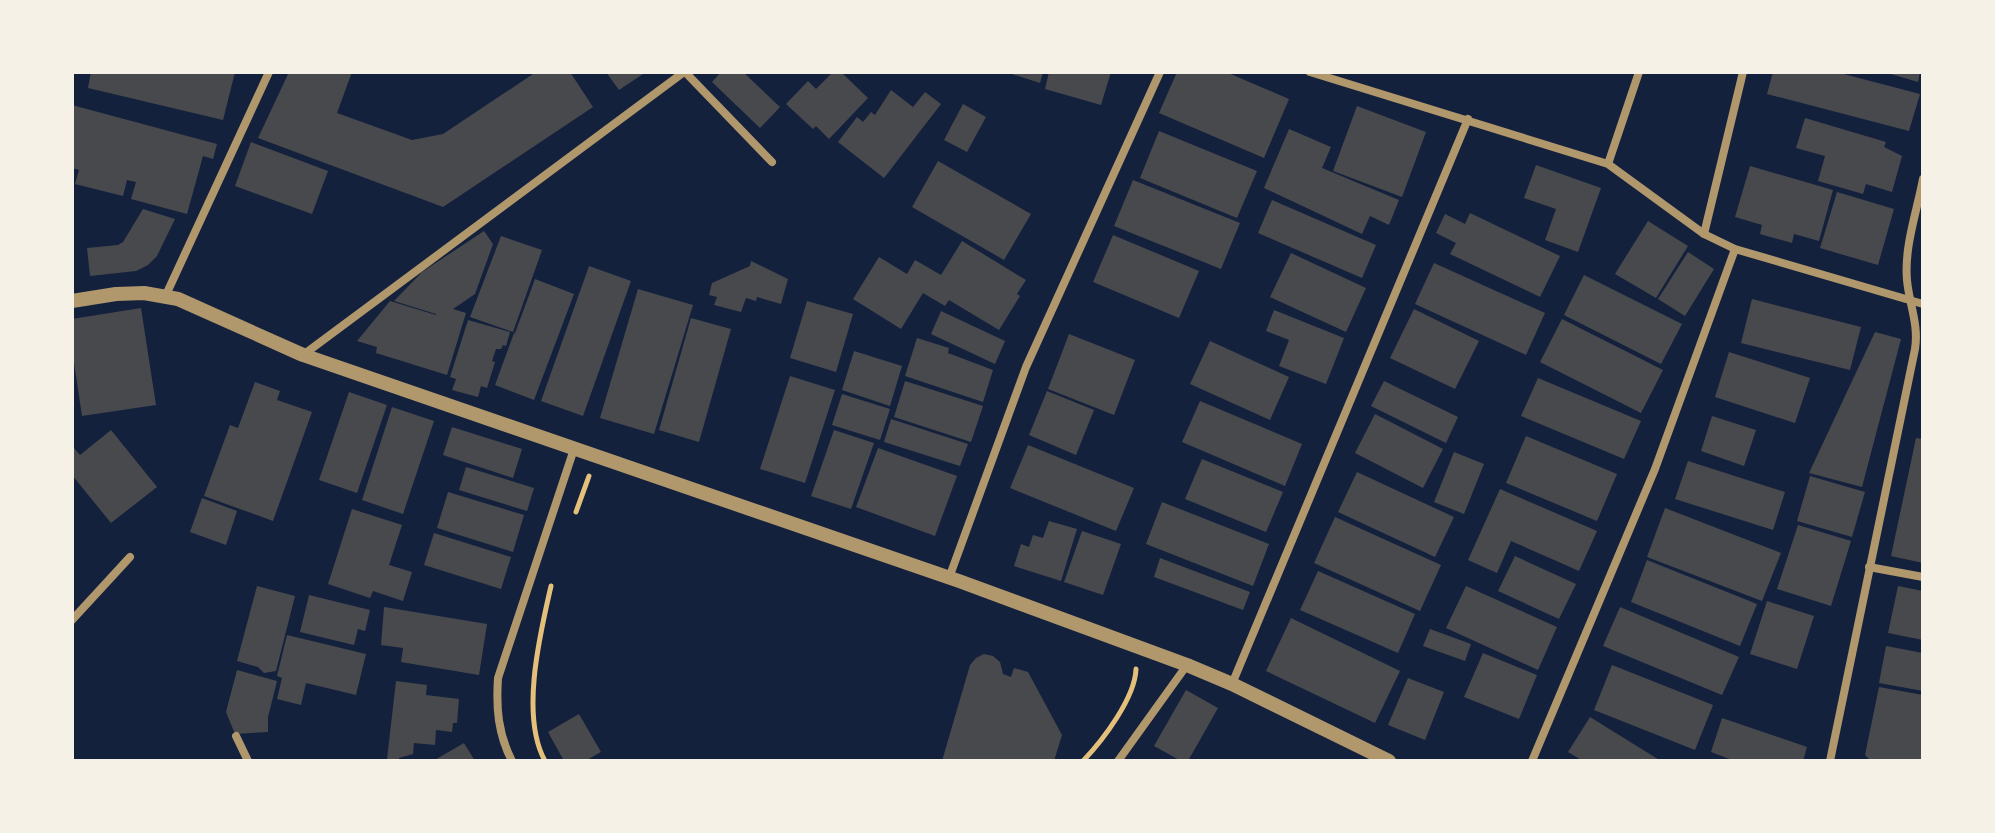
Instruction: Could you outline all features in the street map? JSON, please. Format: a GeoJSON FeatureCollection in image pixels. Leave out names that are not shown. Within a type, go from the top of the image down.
{"type":"FeatureCollection","features":[{"type":"Feature","properties":{"kind":"street"},"geometry":{"type":"LineString","coordinates":[[165,297],[269,72]]}},
{"type":"Feature","properties":{"kind":"street"},"geometry":{"type":"LineString","coordinates":[[303,355],[684,72],[772,162]]}},
{"type":"Feature","properties":{"kind":"street"},"geometry":{"type":"LineString","coordinates":[[949,578],[1026,367],[1160,72]]}},
{"type":"Feature","properties":{"kind":"street"},"geometry":{"type":"LineString","coordinates":[[1310,72],[1608,164],[1704,234],[1735,249],[1923,304]]}},
{"type":"Feature","properties":{"kind":"street"},"geometry":{"type":"LineString","coordinates":[[1608,164],[1639,72]]}},
{"type":"Feature","properties":{"kind":"street"},"geometry":{"type":"LineString","coordinates":[[1704,234],[1743,72]]}},
{"type":"Feature","properties":{"kind":"street"},"geometry":{"type":"LineString","coordinates":[[1232,684],[1468,119]]}},
{"type":"Feature","properties":{"kind":"street"},"geometry":{"type":"LineString","coordinates":[[1830,761],[1918,335],[1907,259],[1923,179]]}},
{"type":"Feature","properties":{"kind":"street"},"geometry":{"type":"LineString","coordinates":[[1532,761],[1655,469],[1735,249]]}},
{"type":"Feature","properties":{"kind":"street"},"geometry":{"type":"LineString","coordinates":[[72,301],[144,293],[197,307],[303,355],[949,578],[1187,665],[1389,761]]}},
{"type":"Feature","properties":{"kind":"street"},"geometry":{"type":"LineString","coordinates":[[512,761],[498,723],[498,678],[574,449]]}},
{"type":"Feature","properties":{"kind":"street"},"geometry":{"type":"LineString","coordinates":[[72,620],[130,557]]}},
{"type":"Feature","properties":{"kind":"street"},"geometry":{"type":"LineString","coordinates":[[1869,567],[1923,577]]}},
{"type":"Feature","properties":{"kind":"street"},"geometry":{"type":"LineString","coordinates":[[1118,761],[1187,665]]}},
{"type":"Feature","properties":{"kind":"street"},"geometry":{"type":"LineString","coordinates":[[236,736],[248,761]]}},
{"type":"Feature","properties":{"kind":"path"},"geometry":{"type":"LineString","coordinates":[[571,527],[592,468]]}},
{"type":"Feature","properties":{"kind":"path"},"geometry":{"type":"LineString","coordinates":[[545,761],[539,751],[532,705],[542,624],[552,584]]}},
{"type":"Feature","properties":{"kind":"path"},"geometry":{"type":"LineString","coordinates":[[1083,761],[1129,695],[1136,669]]}},
{"type":"Feature","properties":{"kind":"building"},"geometry":{"type":"Polygon","coordinates":[[[91,72],[235,72],[223,120],[88,88],[91,72]]]}},
{"type":"Feature","properties":{"kind":"building"},"geometry":{"type":"Polygon","coordinates":[[[289,72],[352,72],[337,113],[412,140],[443,134],[536,72],[570,72],[593,107],[443,207],[258,138],[289,72]]]}},
{"type":"Feature","properties":{"kind":"building"},"geometry":{"type":"Polygon","coordinates":[[[606,72],[646,72],[619,90],[606,72]]]}},
{"type":"Feature","properties":{"kind":"building"},"geometry":{"type":"Polygon","coordinates":[[[721,72],[743,72],[780,107],[760,128],[712,82],[721,72]]]}},
{"type":"Feature","properties":{"kind":"building"},"geometry":{"type":"Polygon","coordinates":[[[833,72],[841,72],[868,98],[829,139],[786,104],[808,81],[816,89],[833,72]]]}},
{"type":"Feature","properties":{"kind":"building"},"geometry":{"type":"Polygon","coordinates":[[[1006,72],[1043,72],[1040,83],[1006,72]]]}},
{"type":"Feature","properties":{"kind":"building"},"geometry":{"type":"Polygon","coordinates":[[[1049,72],[1111,72],[1101,105],[1045,89],[1049,72]]]}},
{"type":"Feature","properties":{"kind":"building"},"geometry":{"type":"Polygon","coordinates":[[[1177,72],[1226,72],[1289,99],[1264,158],[1159,113],[1177,72]]]}},
{"type":"Feature","properties":{"kind":"building"},"geometry":{"type":"Polygon","coordinates":[[[1773,72],[1836,72],[1920,94],[1909,131],[1767,94],[1773,72]]]}},
{"type":"Feature","properties":{"kind":"building"},"geometry":{"type":"Polygon","coordinates":[[[1884,72],[1920,72],[1918,82],[1884,72]]]}},
{"type":"Feature","properties":{"kind":"building"},"geometry":{"type":"Polygon","coordinates":[[[891,90],[913,107],[925,92],[941,104],[884,178],[838,142],[857,117],[863,122],[871,112],[875,115],[891,90]]]}},
{"type":"Feature","properties":{"kind":"building"},"geometry":{"type":"Polygon","coordinates":[[[963,104],[986,117],[967,152],[944,140],[963,104]]]}},
{"type":"Feature","properties":{"kind":"building"},"geometry":{"type":"Polygon","coordinates":[[[72,105],[217,144],[213,159],[203,156],[187,214],[131,199],[136,182],[127,180],[123,196],[75,184],[79,170],[72,168],[72,105]]]}},
{"type":"Feature","properties":{"kind":"building"},"geometry":{"type":"Polygon","coordinates":[[[1357,106],[1426,132],[1402,197],[1333,171],[1357,106]]]}},
{"type":"Feature","properties":{"kind":"building"},"geometry":{"type":"Polygon","coordinates":[[[1805,118],[1886,142],[1884,147],[1902,156],[1892,192],[1866,184],[1863,194],[1818,181],[1825,156],[1796,148],[1805,118]]]}},
{"type":"Feature","properties":{"kind":"building"},"geometry":{"type":"Polygon","coordinates":[[[1289,129],[1331,147],[1322,168],[1399,200],[1389,225],[1370,216],[1362,234],[1264,188],[1289,129]]]}},
{"type":"Feature","properties":{"kind":"building"},"geometry":{"type":"Polygon","coordinates":[[[1159,131],[1257,171],[1237,218],[1140,178],[1159,131]]]}},
{"type":"Feature","properties":{"kind":"building"},"geometry":{"type":"Polygon","coordinates":[[[251,142],[328,171],[312,214],[235,186],[251,142]]]}},
{"type":"Feature","properties":{"kind":"building"},"geometry":{"type":"Polygon","coordinates":[[[938,161],[1031,214],[1004,260],[912,207],[938,161]]]}},
{"type":"Feature","properties":{"kind":"building"},"geometry":{"type":"Polygon","coordinates":[[[1536,165],[1601,188],[1578,252],[1545,240],[1556,209],[1524,198],[1536,165]]]}},
{"type":"Feature","properties":{"kind":"building"},"geometry":{"type":"Polygon","coordinates":[[[1750,166],[1833,190],[1819,241],[1794,234],[1792,243],[1760,234],[1762,225],[1735,217],[1750,166]]]}},
{"type":"Feature","properties":{"kind":"building"},"geometry":{"type":"Polygon","coordinates":[[[1133,180],[1240,223],[1221,269],[1114,226],[1133,180]]]}},
{"type":"Feature","properties":{"kind":"building"},"geometry":{"type":"Polygon","coordinates":[[[1837,192],[1894,209],[1878,265],[1820,248],[1837,192]]]}},
{"type":"Feature","properties":{"kind":"building"},"geometry":{"type":"Polygon","coordinates":[[[1272,200],[1376,245],[1362,278],[1258,233],[1272,200]]]}},
{"type":"Feature","properties":{"kind":"building"},"geometry":{"type":"Polygon","coordinates":[[[143,209],[175,219],[157,256],[136,271],[90,276],[87,248],[123,242],[143,209]]]}},
{"type":"Feature","properties":{"kind":"building"},"geometry":{"type":"Polygon","coordinates":[[[1470,213],[1560,256],[1540,297],[1450,254],[1456,243],[1436,233],[1445,214],[1465,224],[1470,213]]]}},
{"type":"Feature","properties":{"kind":"building"},"geometry":{"type":"Polygon","coordinates":[[[1648,221],[1688,246],[1656,298],[1615,274],[1648,221]]]}},
{"type":"Feature","properties":{"kind":"building"},"geometry":{"type":"Polygon","coordinates":[[[484,231],[493,244],[475,294],[453,309],[466,313],[447,375],[376,353],[377,347],[357,341],[390,301],[436,315],[394,301],[422,272],[484,231]]]}},
{"type":"Feature","properties":{"kind":"building"},"geometry":{"type":"Polygon","coordinates":[[[1113,235],[1199,271],[1179,318],[1093,282],[1113,235]]]}},
{"type":"Feature","properties":{"kind":"building"},"geometry":{"type":"Polygon","coordinates":[[[501,236],[542,250],[513,332],[470,317],[501,236]]]}},
{"type":"Feature","properties":{"kind":"building"},"geometry":{"type":"Polygon","coordinates":[[[962,241],[1026,280],[999,330],[949,300],[945,306],[923,293],[901,329],[853,299],[879,257],[907,274],[915,260],[941,275],[962,241]]]}},
{"type":"Feature","properties":{"kind":"building"},"geometry":{"type":"Polygon","coordinates":[[[1688,252],[1714,269],[1685,316],[1658,299],[1688,252]]]}},
{"type":"Feature","properties":{"kind":"building"},"geometry":{"type":"Polygon","coordinates":[[[1291,253],[1366,288],[1346,332],[1270,297],[1291,253]]]}},
{"type":"Feature","properties":{"kind":"building"},"geometry":{"type":"Polygon","coordinates":[[[751,261],[788,279],[781,304],[757,297],[756,301],[746,298],[741,312],[714,305],[717,297],[709,295],[712,283],[750,266],[751,261]]]}},
{"type":"Feature","properties":{"kind":"building"},"geometry":{"type":"Polygon","coordinates":[[[1434,263],[1545,313],[1526,355],[1415,304],[1434,263]]]}},
{"type":"Feature","properties":{"kind":"building"},"geometry":{"type":"Polygon","coordinates":[[[589,266],[631,281],[583,416],[541,401],[589,266]]]}},
{"type":"Feature","properties":{"kind":"building"},"geometry":{"type":"Polygon","coordinates":[[[1584,275],[1682,324],[1661,364],[1564,315],[1584,275]]]}},
{"type":"Feature","properties":{"kind":"building"},"geometry":{"type":"Polygon","coordinates":[[[535,279],[574,294],[534,400],[495,385],[514,333],[517,334],[535,279]]]}},
{"type":"Feature","properties":{"kind":"building"},"geometry":{"type":"Polygon","coordinates":[[[638,289],[693,305],[654,434],[600,418],[638,289]]]}},
{"type":"Feature","properties":{"kind":"building"},"geometry":{"type":"Polygon","coordinates":[[[1752,299],[1861,327],[1850,370],[1741,343],[1752,299]]]}},
{"type":"Feature","properties":{"kind":"building"},"geometry":{"type":"Polygon","coordinates":[[[807,301],[853,314],[836,372],[790,358],[807,301]]]}},
{"type":"Feature","properties":{"kind":"building"},"geometry":{"type":"Polygon","coordinates":[[[141,308],[156,405],[82,416],[72,349],[72,319],[141,308]]]}},
{"type":"Feature","properties":{"kind":"building"},"geometry":{"type":"Polygon","coordinates":[[[1414,309],[1479,341],[1455,389],[1390,358],[1414,309]]]}},
{"type":"Feature","properties":{"kind":"building"},"geometry":{"type":"Polygon","coordinates":[[[1274,310],[1344,338],[1326,384],[1279,366],[1289,340],[1266,331],[1274,310]]]}},
{"type":"Feature","properties":{"kind":"building"},"geometry":{"type":"Polygon","coordinates":[[[941,311],[1005,341],[995,364],[931,334],[941,311]]]}},
{"type":"Feature","properties":{"kind":"building"},"geometry":{"type":"Polygon","coordinates":[[[691,318],[731,329],[699,442],[659,430],[691,318]]]}},
{"type":"Feature","properties":{"kind":"building"},"geometry":{"type":"Polygon","coordinates":[[[1562,319],[1663,370],[1641,413],[1540,362],[1562,319]]]}},
{"type":"Feature","properties":{"kind":"building"},"geometry":{"type":"Polygon","coordinates":[[[468,320],[510,332],[506,346],[496,349],[487,388],[481,386],[478,397],[452,390],[456,379],[450,377],[468,320]]]}},
{"type":"Feature","properties":{"kind":"building"},"geometry":{"type":"Polygon","coordinates":[[[1875,332],[1901,339],[1862,487],[1809,473],[1875,332]]]}},
{"type":"Feature","properties":{"kind":"building"},"geometry":{"type":"Polygon","coordinates":[[[1069,334],[1135,360],[1114,415],[1048,389],[1069,334]]]}},
{"type":"Feature","properties":{"kind":"building"},"geometry":{"type":"Polygon","coordinates":[[[917,338],[949,348],[948,353],[993,370],[983,402],[905,376],[917,338]]]}},
{"type":"Feature","properties":{"kind":"building"},"geometry":{"type":"Polygon","coordinates":[[[1210,341],[1289,377],[1270,420],[1190,384],[1210,341]]]}},
{"type":"Feature","properties":{"kind":"building"},"geometry":{"type":"Polygon","coordinates":[[[854,351],[902,366],[890,406],[842,390],[854,351]]]}},
{"type":"Feature","properties":{"kind":"building"},"geometry":{"type":"Polygon","coordinates":[[[1729,352],[1810,378],[1795,423],[1715,397],[1729,352]]]}},
{"type":"Feature","properties":{"kind":"building"},"geometry":{"type":"Polygon","coordinates":[[[790,376],[835,390],[805,483],[760,469],[790,376]]]}},
{"type":"Feature","properties":{"kind":"building"},"geometry":{"type":"Polygon","coordinates":[[[1538,378],[1641,421],[1624,459],[1521,416],[1538,378]]]}},
{"type":"Feature","properties":{"kind":"building"},"geometry":{"type":"Polygon","coordinates":[[[905,381],[983,406],[971,442],[894,417],[905,381]]]}},
{"type":"Feature","properties":{"kind":"building"},"geometry":{"type":"Polygon","coordinates":[[[1384,381],[1458,417],[1446,443],[1371,406],[1384,381]]]}},
{"type":"Feature","properties":{"kind":"building"},"geometry":{"type":"Polygon","coordinates":[[[255,382],[280,391],[277,400],[312,412],[273,521],[204,496],[230,425],[238,428],[255,382]]]}},
{"type":"Feature","properties":{"kind":"building"},"geometry":{"type":"Polygon","coordinates":[[[1047,391],[1094,410],[1076,455],[1029,435],[1047,391]]]}},
{"type":"Feature","properties":{"kind":"building"},"geometry":{"type":"Polygon","coordinates":[[[349,392],[387,405],[357,493],[319,480],[349,392]]]}},
{"type":"Feature","properties":{"kind":"building"},"geometry":{"type":"Polygon","coordinates":[[[842,394],[890,409],[880,440],[832,425],[842,394]]]}},
{"type":"Feature","properties":{"kind":"building"},"geometry":{"type":"Polygon","coordinates":[[[1200,401],[1302,444],[1285,486],[1182,442],[1200,401]]]}},
{"type":"Feature","properties":{"kind":"building"},"geometry":{"type":"Polygon","coordinates":[[[392,407],[434,421],[403,514],[362,500],[392,407]]]}},
{"type":"Feature","properties":{"kind":"building"},"geometry":{"type":"Polygon","coordinates":[[[1375,414],[1443,449],[1423,488],[1355,453],[1375,414]]]}},
{"type":"Feature","properties":{"kind":"building"},"geometry":{"type":"Polygon","coordinates":[[[1712,416],[1756,430],[1744,466],[1701,451],[1712,416]]]}},
{"type":"Feature","properties":{"kind":"building"},"geometry":{"type":"Polygon","coordinates":[[[891,419],[968,444],[960,466],[884,442],[891,419]]]}},
{"type":"Feature","properties":{"kind":"building"},"geometry":{"type":"Polygon","coordinates":[[[452,427],[522,449],[513,478],[443,455],[452,427]]]}},
{"type":"Feature","properties":{"kind":"building"},"geometry":{"type":"Polygon","coordinates":[[[111,430],[157,487],[111,523],[72,475],[72,450],[74,448],[80,455],[111,430]]]}},
{"type":"Feature","properties":{"kind":"building"},"geometry":{"type":"Polygon","coordinates":[[[834,430],[874,443],[851,509],[811,496],[834,430]]]}},
{"type":"Feature","properties":{"kind":"building"},"geometry":{"type":"Polygon","coordinates":[[[1526,436],[1617,474],[1597,521],[1506,483],[1526,436]]]}},
{"type":"Feature","properties":{"kind":"building"},"geometry":{"type":"Polygon","coordinates":[[[1916,438],[1923,439],[1923,563],[1891,556],[1916,438]]]}},
{"type":"Feature","properties":{"kind":"building"},"geometry":{"type":"Polygon","coordinates":[[[1028,445],[1134,488],[1116,531],[1010,488],[1028,445]]]}},
{"type":"Feature","properties":{"kind":"building"},"geometry":{"type":"Polygon","coordinates":[[[878,448],[957,476],[935,536],[856,507],[878,448]]]}},
{"type":"Feature","properties":{"kind":"building"},"geometry":{"type":"Polygon","coordinates":[[[1454,452],[1484,464],[1464,514],[1434,502],[1454,452]]]}},
{"type":"Feature","properties":{"kind":"building"},"geometry":{"type":"Polygon","coordinates":[[[1202,459],[1283,492],[1266,532],[1185,499],[1202,459]]]}},
{"type":"Feature","properties":{"kind":"building"},"geometry":{"type":"Polygon","coordinates":[[[1688,461],[1785,492],[1773,530],[1675,499],[1688,461]]]}},
{"type":"Feature","properties":{"kind":"building"},"geometry":{"type":"Polygon","coordinates":[[[466,467],[534,488],[527,511],[459,490],[466,467]]]}},
{"type":"Feature","properties":{"kind":"building"},"geometry":{"type":"Polygon","coordinates":[[[1357,472],[1454,517],[1435,557],[1338,512],[1357,472]]]}},
{"type":"Feature","properties":{"kind":"building"},"geometry":{"type":"Polygon","coordinates":[[[1810,476],[1865,492],[1852,537],[1797,521],[1810,476]]]}},
{"type":"Feature","properties":{"kind":"building"},"geometry":{"type":"Polygon","coordinates":[[[1500,489],[1597,531],[1579,571],[1511,541],[1497,573],[1468,560],[1500,489]]]}},
{"type":"Feature","properties":{"kind":"building"},"geometry":{"type":"Polygon","coordinates":[[[448,492],[524,515],[513,552],[437,528],[448,492]]]}},
{"type":"Feature","properties":{"kind":"building"},"geometry":{"type":"Polygon","coordinates":[[[202,498],[237,511],[226,545],[190,532],[202,498]]]}},
{"type":"Feature","properties":{"kind":"building"},"geometry":{"type":"Polygon","coordinates":[[[1162,502],[1269,544],[1253,586],[1146,544],[1162,502]]]}},
{"type":"Feature","properties":{"kind":"building"},"geometry":{"type":"Polygon","coordinates":[[[1665,508],[1781,553],[1762,601],[1647,557],[1665,508]]]}},
{"type":"Feature","properties":{"kind":"building"},"geometry":{"type":"Polygon","coordinates":[[[352,509],[402,525],[389,565],[412,572],[403,601],[373,591],[370,598],[328,584],[352,509]]]}},
{"type":"Feature","properties":{"kind":"building"},"geometry":{"type":"Polygon","coordinates":[[[1335,517],[1441,565],[1420,611],[1314,563],[1335,517]]]}},
{"type":"Feature","properties":{"kind":"building"},"geometry":{"type":"Polygon","coordinates":[[[1049,521],[1077,529],[1061,581],[1014,566],[1021,544],[1029,547],[1033,535],[1043,538],[1049,521]]]}},
{"type":"Feature","properties":{"kind":"building"},"geometry":{"type":"Polygon","coordinates":[[[1798,525],[1851,541],[1831,606],[1777,589],[1798,525]]]}},
{"type":"Feature","properties":{"kind":"building"},"geometry":{"type":"Polygon","coordinates":[[[1082,531],[1121,544],[1103,595],[1064,582],[1082,531]]]}},
{"type":"Feature","properties":{"kind":"building"},"geometry":{"type":"Polygon","coordinates":[[[434,533],[511,557],[501,589],[424,565],[434,533]]]}},
{"type":"Feature","properties":{"kind":"building"},"geometry":{"type":"Polygon","coordinates":[[[1515,556],[1576,584],[1559,619],[1498,591],[1515,556]]]}},
{"type":"Feature","properties":{"kind":"building"},"geometry":{"type":"Polygon","coordinates":[[[1160,558],[1250,592],[1243,610],[1154,577],[1160,558]]]}},
{"type":"Feature","properties":{"kind":"building"},"geometry":{"type":"Polygon","coordinates":[[[1647,560],[1757,604],[1740,646],[1631,602],[1647,560]]]}},
{"type":"Feature","properties":{"kind":"building"},"geometry":{"type":"Polygon","coordinates":[[[1318,571],[1415,614],[1398,653],[1300,610],[1318,571]]]}},
{"type":"Feature","properties":{"kind":"building"},"geometry":{"type":"Polygon","coordinates":[[[257,586],[295,596],[276,671],[264,673],[258,667],[237,661],[257,586]]]}},
{"type":"Feature","properties":{"kind":"building"},"geometry":{"type":"Polygon","coordinates":[[[1466,586],[1557,627],[1538,670],[1446,628],[1466,586]]]}},
{"type":"Feature","properties":{"kind":"building"},"geometry":{"type":"Polygon","coordinates":[[[1898,586],[1923,591],[1923,640],[1888,633],[1898,586]]]}},
{"type":"Feature","properties":{"kind":"building"},"geometry":{"type":"Polygon","coordinates":[[[309,595],[370,610],[365,631],[358,629],[354,645],[300,632],[309,595]]]}},
{"type":"Feature","properties":{"kind":"building"},"geometry":{"type":"Polygon","coordinates":[[[1767,601],[1814,616],[1797,669],[1750,654],[1767,601]]]}},
{"type":"Feature","properties":{"kind":"building"},"geometry":{"type":"Polygon","coordinates":[[[384,607],[487,624],[479,675],[401,662],[403,648],[381,645],[384,607]]]}},
{"type":"Feature","properties":{"kind":"building"},"geometry":{"type":"Polygon","coordinates":[[[1620,607],[1739,657],[1722,695],[1603,646],[1620,607]]]}},
{"type":"Feature","properties":{"kind":"building"},"geometry":{"type":"Polygon","coordinates":[[[1291,618],[1400,671],[1375,723],[1266,671],[1291,618]]]}},
{"type":"Feature","properties":{"kind":"building"},"geometry":{"type":"Polygon","coordinates":[[[1430,629],[1471,644],[1465,661],[1423,646],[1430,629]]]}},
{"type":"Feature","properties":{"kind":"building"},"geometry":{"type":"Polygon","coordinates":[[[287,635],[366,654],[356,695],[306,683],[301,705],[277,699],[282,678],[277,676],[287,635]]]}},
{"type":"Feature","properties":{"kind":"building"},"geometry":{"type":"Polygon","coordinates":[[[1886,646],[1923,653],[1923,691],[1879,683],[1886,646]]]}},
{"type":"Feature","properties":{"kind":"building"},"geometry":{"type":"Polygon","coordinates":[[[1483,653],[1537,675],[1519,719],[1464,697],[1483,653]]]}},
{"type":"Feature","properties":{"kind":"building"},"geometry":{"type":"Polygon","coordinates":[[[984,654],[1000,662],[1003,674],[1011,677],[1014,668],[1028,672],[1062,735],[1054,761],[942,761],[970,665],[984,654]]]}},
{"type":"Feature","properties":{"kind":"building"},"geometry":{"type":"Polygon","coordinates":[[[1612,665],[1713,705],[1695,750],[1594,710],[1612,665]]]}},
{"type":"Feature","properties":{"kind":"building"},"geometry":{"type":"Polygon","coordinates":[[[237,670],[277,681],[268,717],[268,732],[235,734],[226,712],[237,670]]]}},
{"type":"Feature","properties":{"kind":"building"},"geometry":{"type":"Polygon","coordinates":[[[1408,678],[1444,692],[1425,740],[1388,725],[1408,678]]]}},
{"type":"Feature","properties":{"kind":"building"},"geometry":{"type":"Polygon","coordinates":[[[396,681],[427,685],[426,695],[459,699],[457,723],[453,723],[452,732],[436,730],[435,745],[414,743],[413,754],[399,758],[399,761],[387,759],[396,681]]]}},
{"type":"Feature","properties":{"kind":"building"},"geometry":{"type":"Polygon","coordinates":[[[1879,687],[1923,695],[1923,761],[1871,761],[1865,755],[1879,687]]]}},
{"type":"Feature","properties":{"kind":"building"},"geometry":{"type":"Polygon","coordinates":[[[1186,690],[1218,708],[1188,761],[1181,761],[1154,746],[1186,690]]]}},
{"type":"Feature","properties":{"kind":"building"},"geometry":{"type":"Polygon","coordinates":[[[579,714],[601,752],[585,761],[564,761],[548,732],[579,714]]]}},
{"type":"Feature","properties":{"kind":"building"},"geometry":{"type":"Polygon","coordinates":[[[1590,717],[1661,761],[1583,761],[1568,752],[1590,717]]]}},
{"type":"Feature","properties":{"kind":"building"},"geometry":{"type":"Polygon","coordinates":[[[1722,718],[1807,747],[1803,761],[1735,761],[1711,752],[1722,718]]]}},
{"type":"Feature","properties":{"kind":"building"},"geometry":{"type":"Polygon","coordinates":[[[464,743],[475,761],[433,761],[464,743]]]}}]}
